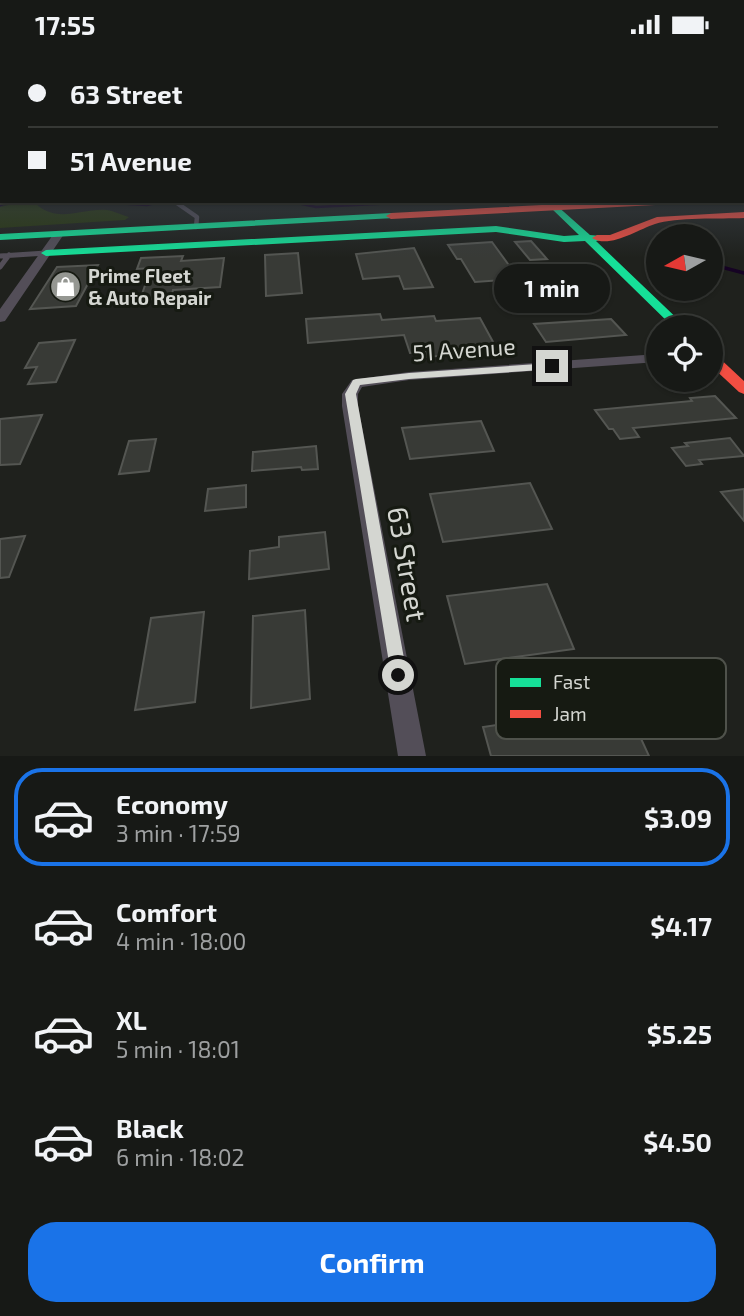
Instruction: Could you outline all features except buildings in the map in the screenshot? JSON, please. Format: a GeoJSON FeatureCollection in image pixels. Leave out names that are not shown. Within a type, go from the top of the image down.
{"type":"FeatureCollection","features":[{"type":"Feature","properties":{"kind":"main road"},"geometry":{"type":"LineString","coordinates":[[0,237],[593,203]]}},
{"type":"Feature","properties":{"kind":"main road"},"geometry":{"type":"LineString","coordinates":[[552,204],[667,315]]}},
{"type":"Feature","properties":{"kind":"main road"},"geometry":{"type":"LineString","coordinates":[[46,253],[496,229],[556,238],[588,239],[611,237],[657,220],[744,215]]}},
{"type":"Feature","properties":{"kind":"main road"},"geometry":{"type":"LineString","coordinates":[[723,369],[744,389]]}},
{"type":"Feature","properties":{"kind":"street"},"geometry":{"type":"LineString","coordinates":[[0,318],[59,234]]}},
{"type":"Feature","properties":{"kind":"street","name":"51 Avenue"},"geometry":{"type":"LineString","coordinates":[[356,383],[409,376],[646,359]]}},
{"type":"Feature","properties":{"kind":"street","name":"63 Street"},"geometry":{"type":"LineString","coordinates":[[356,383],[350,394],[350,406],[412,756]]}},
{"type":"Feature","properties":{"kind":"lane"},"geometry":{"type":"LineString","coordinates":[[177,203],[197,217],[196,227]]}},
{"type":"Feature","properties":{"kind":"lane"},"geometry":{"type":"LineString","coordinates":[[0,256],[46,253]]}},
{"type":"Feature","properties":{"kind":"lane"},"geometry":{"type":"LineString","coordinates":[[0,267],[9,255]]}},
{"type":"Feature","properties":{"kind":"green space"},"geometry":{"type":"Polygon","coordinates":[[[36,204],[45,210],[61,214],[107,210],[129,217],[125,220],[0,228],[0,207],[36,204]]]}},
{"type":"Feature","properties":{"kind":"waterway"},"geometry":{"type":"LineString","coordinates":[[0,205],[6,203]]}},
{"type":"Feature","properties":{"kind":"waterway"},"geometry":{"type":"LineString","coordinates":[[114,203],[155,203]]}},
{"type":"Feature","properties":{"kind":"waterway"},"geometry":{"type":"LineString","coordinates":[[297,203],[316,207],[395,203]]}},
{"type":"Feature","properties":{"kind":"waterway"},"geometry":{"type":"LineString","coordinates":[[723,267],[744,273]]}},
{"type":"Feature","properties":{"kind":"traffic: fast"},"geometry":{"type":"LineString","coordinates":[[555,207],[668,315]]}},
{"type":"Feature","properties":{"kind":"traffic: fast"},"geometry":{"type":"LineString","coordinates":[[0,237],[391,216]]}},
{"type":"Feature","properties":{"kind":"traffic: fast"},"geometry":{"type":"LineString","coordinates":[[46,253],[496,229],[564,239],[597,238]]}},
{"type":"Feature","properties":{"kind":"traffic: jam"},"geometry":{"type":"LineString","coordinates":[[391,216],[636,203]]}},
{"type":"Feature","properties":{"kind":"traffic: jam"},"geometry":{"type":"LineString","coordinates":[[597,238],[611,238],[657,220],[744,215]]}},
{"type":"Feature","properties":{"kind":"traffic: jam"},"geometry":{"type":"LineString","coordinates":[[723,369],[744,389]]}},
{"type":"Feature","properties":{"kind":"place","name":"Prime Fleet & Auto Repair"},"geometry":{"type":"Point","coordinates":[65,287]}},
{"type":"Feature","properties":{"kind":"route"},"geometry":{"type":"LineString","coordinates":[[398,675],[350,394],[356,383],[409,376],[552,366]]}}]}
